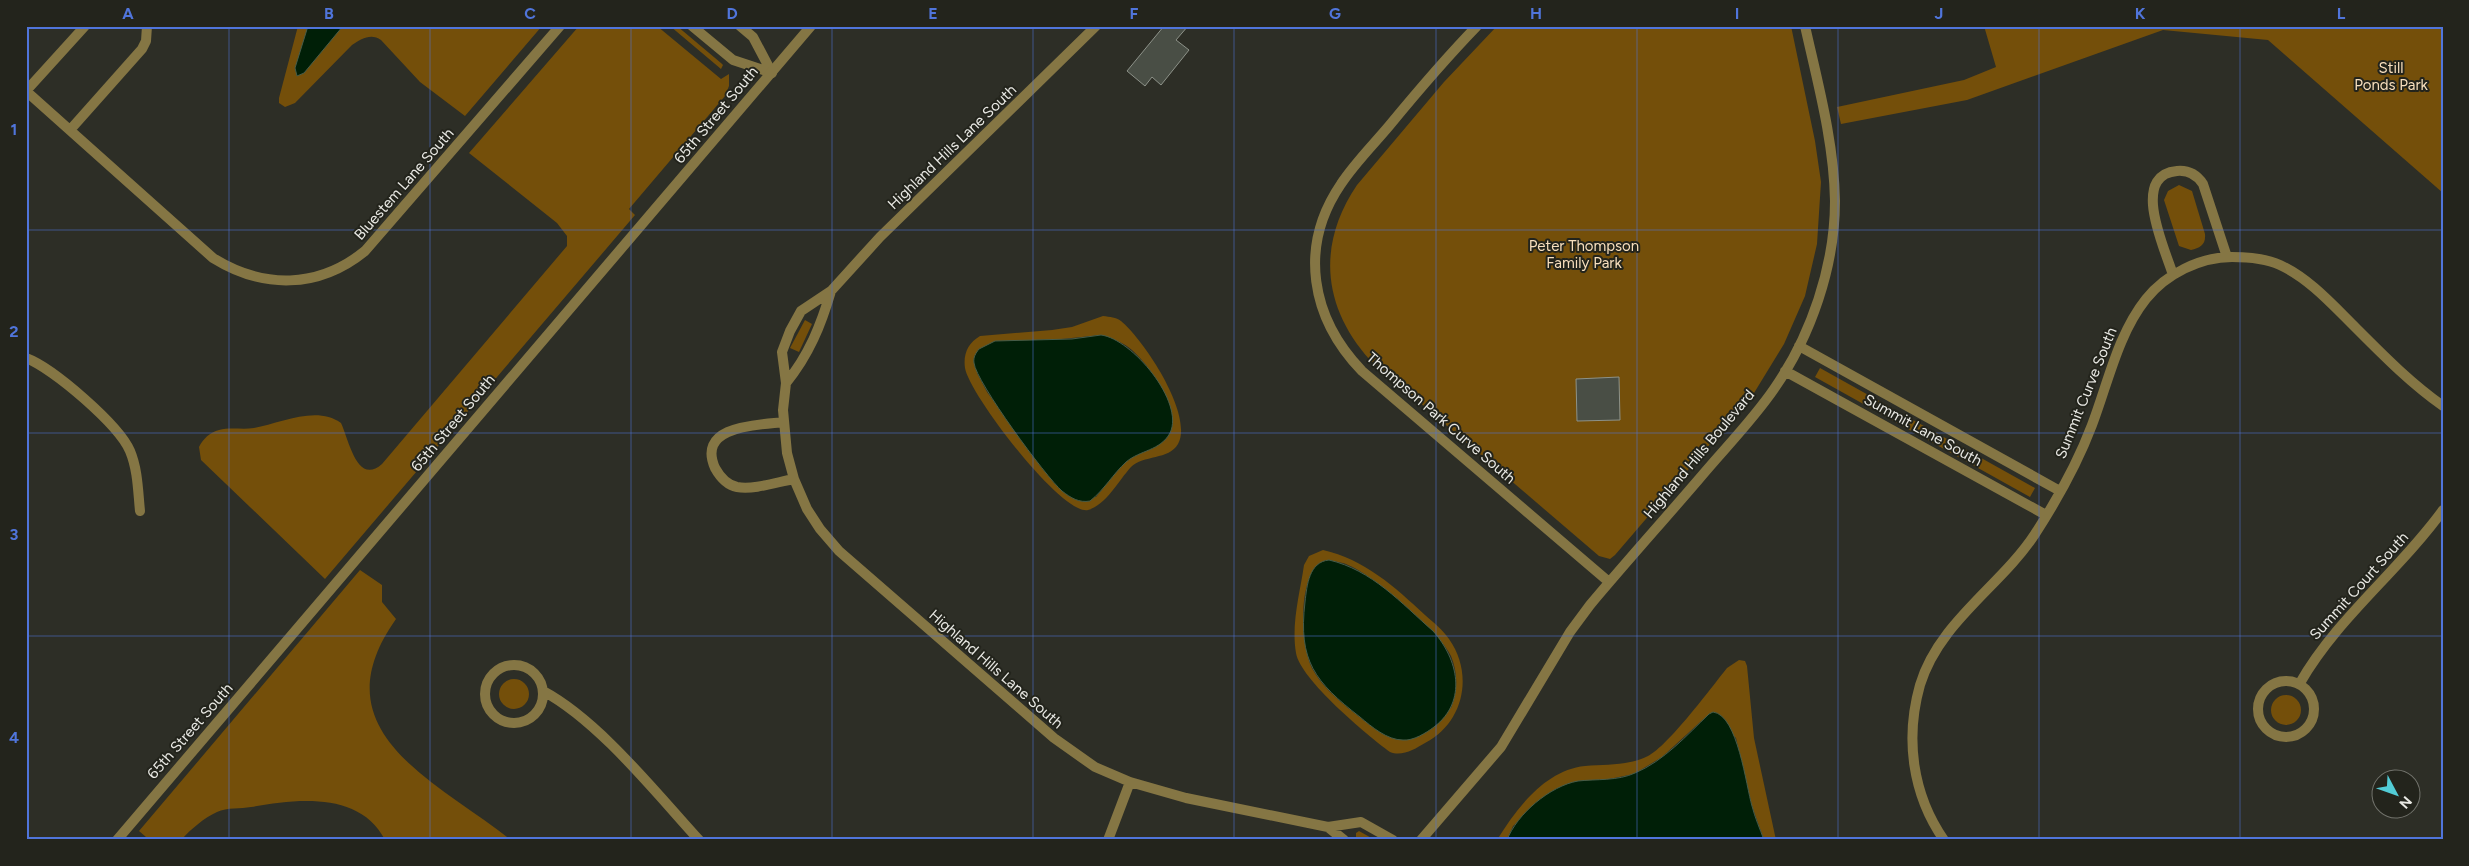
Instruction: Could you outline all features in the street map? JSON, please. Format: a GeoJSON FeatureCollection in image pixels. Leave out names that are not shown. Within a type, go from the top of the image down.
{"type":"FeatureCollection","features":[{"type":"Feature","properties":{"kind":"street"},"geometry":{"type":"LineString","coordinates":[[26,91],[85,26]]}},
{"type":"Feature","properties":{"kind":"street"},"geometry":{"type":"LineString","coordinates":[[70,130],[142,49],[146,41],[147,26]]}},
{"type":"Feature","properties":{"kind":"street","name":"Bluestem Lane South"},"geometry":{"type":"LineString","coordinates":[[26,91],[206,252],[221,263],[244,274],[265,280],[287,281],[312,278],[345,266],[377,240],[560,26]]}},
{"type":"Feature","properties":{"kind":"street"},"geometry":{"type":"LineString","coordinates":[[692,26],[733,60],[772,73]]}},
{"type":"Feature","properties":{"kind":"street"},"geometry":{"type":"LineString","coordinates":[[740,26],[753,37],[772,73]]}},
{"type":"Feature","properties":{"kind":"street","name":"65th Street South"},"geometry":{"type":"LineString","coordinates":[[117,840],[811,26]]}},
{"type":"Feature","properties":{"kind":"street","name":"Highland Hills Lane South"},"geometry":{"type":"LineString","coordinates":[[1096,26],[880,237],[831,291],[801,311],[790,330],[782,352],[786,383],[784,422],[787,453],[794,480],[815,522],[848,560],[1054,738],[1095,767],[1130,782],[1186,798],[1328,826],[1361,822],[1393,840]]}},
{"type":"Feature","properties":{"kind":"street","name":"Thompson Park Curve South"},"geometry":{"type":"LineString","coordinates":[[1477,26],[1413,97],[1347,175],[1334,195],[1322,221],[1318,238],[1316,270],[1320,302],[1332,332],[1362,371],[1609,582]]}},
{"type":"Feature","properties":{"kind":"street","name":"Highland Hills Boulevard"},"geometry":{"type":"LineString","coordinates":[[1421,840],[1501,747],[1570,632],[1609,582],[1748,421],[1786,371],[1799,346],[1826,273],[1835,202],[1831,149],[1805,26]]}},
{"type":"Feature","properties":{"kind":"street"},"geometry":{"type":"LineString","coordinates":[[2173,275],[2151,203],[2155,187],[2161,179],[2172,172],[2187,172],[2196,176],[2203,184],[2228,257]]}},
{"type":"Feature","properties":{"kind":"street","name":"Summit Curve South"},"geometry":{"type":"LineString","coordinates":[[1944,840],[1926,808],[1914,768],[1912,727],[1921,683],[1932,658],[1945,636],[2023,551],[2046,515],[2086,441],[2128,329],[2145,300],[2173,275],[2198,263],[2228,257],[2253,258],[2271,262],[2295,273],[2321,294],[2396,368],[2443,406]]}},
{"type":"Feature","properties":{"kind":"street","name":"Highland Hills Lane South"},"geometry":{"type":"LineString","coordinates":[[786,383],[802,362],[822,323],[831,291]]}},
{"type":"Feature","properties":{"kind":"street","name":"Summit Lane South"},"geometry":{"type":"LineString","coordinates":[[1799,346],[2060,491]]}},
{"type":"Feature","properties":{"kind":"street"},"geometry":{"type":"LineString","coordinates":[[26,358],[52,372],[122,436],[135,465],[140,511]]}},
{"type":"Feature","properties":{"kind":"street","name":"Summit Lane South"},"geometry":{"type":"LineString","coordinates":[[1786,371],[2046,515]]}},
{"type":"Feature","properties":{"kind":"street"},"geometry":{"type":"LineString","coordinates":[[784,422],[739,427],[726,432],[715,444],[713,462],[722,478],[735,486],[748,487],[794,480]]}},
{"type":"Feature","properties":{"kind":"street","name":"Summit Court South"},"geometry":{"type":"LineString","coordinates":[[2300,683],[2328,641],[2414,547],[2443,510]]}},
{"type":"Feature","properties":{"kind":"street"},"geometry":{"type":"LineString","coordinates":[[543,691],[539,709],[525,720],[516,722],[507,722],[492,712],[485,696],[486,686],[496,671],[512,665],[530,669],[541,682],[543,691],[570,710],[618,752],[698,840]]}},
{"type":"Feature","properties":{"kind":"street"},"geometry":{"type":"LineString","coordinates":[[2287,680],[2300,683],[2309,691],[2314,703],[2314,716],[2311,722],[2298,735],[2285,738],[2273,734],[2263,726],[2258,714],[2258,701],[2264,690],[2275,682],[2287,680]]}},
{"type":"Feature","properties":{"kind":"street"},"geometry":{"type":"LineString","coordinates":[[1108,840],[1130,782]]}},
{"type":"Feature","properties":{"kind":"street"},"geometry":{"type":"LineString","coordinates":[[1328,826],[1344,840]]}},
{"type":"Feature","properties":{"kind":"green space"},"geometry":{"type":"Polygon","coordinates":[[[298,26],[542,26],[465,116],[420,82],[381,40],[374,37],[362,39],[352,45],[295,103],[285,107],[279,103],[279,98],[298,26]]]}},
{"type":"Feature","properties":{"kind":"green space"},"geometry":{"type":"Polygon","coordinates":[[[579,26],[657,26],[721,79],[729,74],[729,86],[725,96],[629,209],[635,215],[325,579],[201,460],[199,447],[207,436],[219,430],[254,428],[298,417],[321,415],[341,423],[355,458],[360,465],[366,469],[373,469],[382,464],[567,246],[567,236],[557,223],[469,153],[579,26]]]}},
{"type":"Feature","properties":{"kind":"green space"},"geometry":{"type":"Polygon","coordinates":[[[670,26],[677,26],[721,63],[723,65],[721,69],[670,26]]]}},
{"type":"Feature","properties":{"kind":"green space","name":"Peter Thompson Family Park"},"geometry":{"type":"Polygon","coordinates":[[[1497,26],[1791,26],[1815,141],[1821,182],[1817,244],[1805,296],[1784,344],[1754,393],[1610,559],[1599,556],[1370,360],[1354,340],[1342,319],[1334,297],[1330,275],[1331,252],[1335,230],[1344,207],[1357,185],[1444,82],[1497,26]]]}},
{"type":"Feature","properties":{"kind":"green space","name":"Still Ponds Park"},"geometry":{"type":"Polygon","coordinates":[[[1984,26],[2443,26],[2443,193],[2268,40],[2163,30],[1967,100],[1841,124],[1837,107],[1964,80],[1996,67],[1984,26]]]}},
{"type":"Feature","properties":{"kind":"green space"},"geometry":{"type":"Polygon","coordinates":[[[2179,185],[2192,191],[2205,234],[2202,245],[2191,250],[2179,246],[2164,200],[2168,191],[2179,185]]]}},
{"type":"Feature","properties":{"kind":"green space"},"geometry":{"type":"Polygon","coordinates":[[[1103,316],[1121,321],[1142,344],[1164,379],[1179,415],[1181,431],[1178,444],[1174,449],[1169,453],[1136,463],[1101,503],[1088,510],[1075,507],[1058,494],[1018,451],[982,402],[970,382],[965,368],[967,349],[980,336],[1072,327],[1103,316]],[[1101,335],[1042,341],[977,373],[987,392],[1055,484],[1096,497],[1126,462],[1160,443],[1169,432],[1172,423],[1168,401],[1162,388],[1139,357],[1129,347],[1101,335]]]}},
{"type":"Feature","properties":{"kind":"green space"},"geometry":{"type":"Polygon","coordinates":[[[805,320],[812,324],[799,352],[790,348],[805,320]]]}},
{"type":"Feature","properties":{"kind":"green space"},"geometry":{"type":"Polygon","coordinates":[[[1820,368],[2035,488],[2030,497],[1815,377],[1820,368]]]}},
{"type":"Feature","properties":{"kind":"green space"},"geometry":{"type":"Polygon","coordinates":[[[1323,550],[1338,554],[1365,567],[1402,594],[1444,632],[1457,653],[1463,682],[1461,697],[1456,711],[1449,723],[1438,734],[1408,752],[1399,754],[1390,752],[1336,706],[1309,677],[1300,664],[1296,653],[1295,631],[1304,565],[1309,556],[1323,550]],[[1330,560],[1319,565],[1311,575],[1306,590],[1304,608],[1305,644],[1313,670],[1318,678],[1339,700],[1371,726],[1451,708],[1456,689],[1456,675],[1451,656],[1445,646],[1405,605],[1373,580],[1346,564],[1330,560]]]}},
{"type":"Feature","properties":{"kind":"green space"},"geometry":{"type":"Polygon","coordinates":[[[360,570],[382,585],[382,602],[396,619],[375,659],[370,693],[378,723],[396,750],[421,774],[511,840],[385,840],[374,824],[360,813],[326,802],[307,801],[225,809],[217,812],[193,828],[181,840],[144,840],[146,837],[139,831],[360,570]]]}},
{"type":"Feature","properties":{"kind":"green space"},"geometry":{"type":"Polygon","coordinates":[[[1739,660],[1745,661],[1747,666],[1754,738],[1776,840],[1764,840],[1752,806],[1736,738],[1709,714],[1662,757],[1634,774],[1554,790],[1513,826],[1507,840],[1497,840],[1513,816],[1533,793],[1557,775],[1585,766],[1617,764],[1648,756],[1667,741],[1727,668],[1739,660]]]}},
{"type":"Feature","properties":{"kind":"green space"},"geometry":{"type":"Polygon","coordinates":[[[514,679],[520,680],[528,688],[528,700],[520,708],[514,709],[508,708],[500,700],[499,694],[500,688],[508,680],[514,679]]]}},
{"type":"Feature","properties":{"kind":"green space"},"geometry":{"type":"Polygon","coordinates":[[[2286,695],[2292,696],[2300,704],[2300,716],[2292,724],[2286,725],[2280,724],[2272,716],[2271,710],[2272,704],[2280,696],[2286,695]]]}},
{"type":"Feature","properties":{"kind":"green space"},"geometry":{"type":"Polygon","coordinates":[[[1359,831],[1375,840],[1356,838],[1356,833],[1359,831]]]}},
{"type":"Feature","properties":{"kind":"shaded area"},"geometry":{"type":"Polygon","coordinates":[[[308,26],[343,26],[304,73],[297,76],[295,68],[308,26]]]}},
{"type":"Feature","properties":{"kind":"shaded area"},"geometry":{"type":"Polygon","coordinates":[[[1101,335],[1113,339],[1127,348],[1153,374],[1163,389],[1170,405],[1173,420],[1170,433],[1166,439],[1126,462],[1090,501],[1079,501],[1062,491],[1028,449],[986,389],[974,359],[979,349],[995,341],[1072,339],[1101,335]]]}},
{"type":"Feature","properties":{"kind":"shaded area"},"geometry":{"type":"Polygon","coordinates":[[[1329,560],[1359,571],[1372,579],[1433,631],[1442,642],[1453,667],[1456,680],[1455,693],[1452,705],[1445,717],[1423,734],[1415,738],[1403,740],[1391,738],[1380,732],[1331,693],[1313,669],[1307,655],[1304,640],[1305,602],[1310,575],[1317,565],[1329,560]]]}},
{"type":"Feature","properties":{"kind":"shaded area"},"geometry":{"type":"Polygon","coordinates":[[[1713,712],[1722,716],[1735,738],[1753,810],[1764,840],[1507,840],[1526,811],[1546,795],[1567,784],[1578,781],[1628,776],[1646,768],[1665,755],[1713,712]]]}},
{"type":"Feature","properties":{"kind":"building"},"geometry":{"type":"Polygon","coordinates":[[[1164,26],[1188,26],[1176,40],[1189,50],[1161,85],[1152,77],[1145,86],[1127,71],[1164,26]]]}},
{"type":"Feature","properties":{"kind":"building"},"geometry":{"type":"Polygon","coordinates":[[[1619,377],[1620,420],[1577,421],[1576,379],[1619,377]]]}}]}
